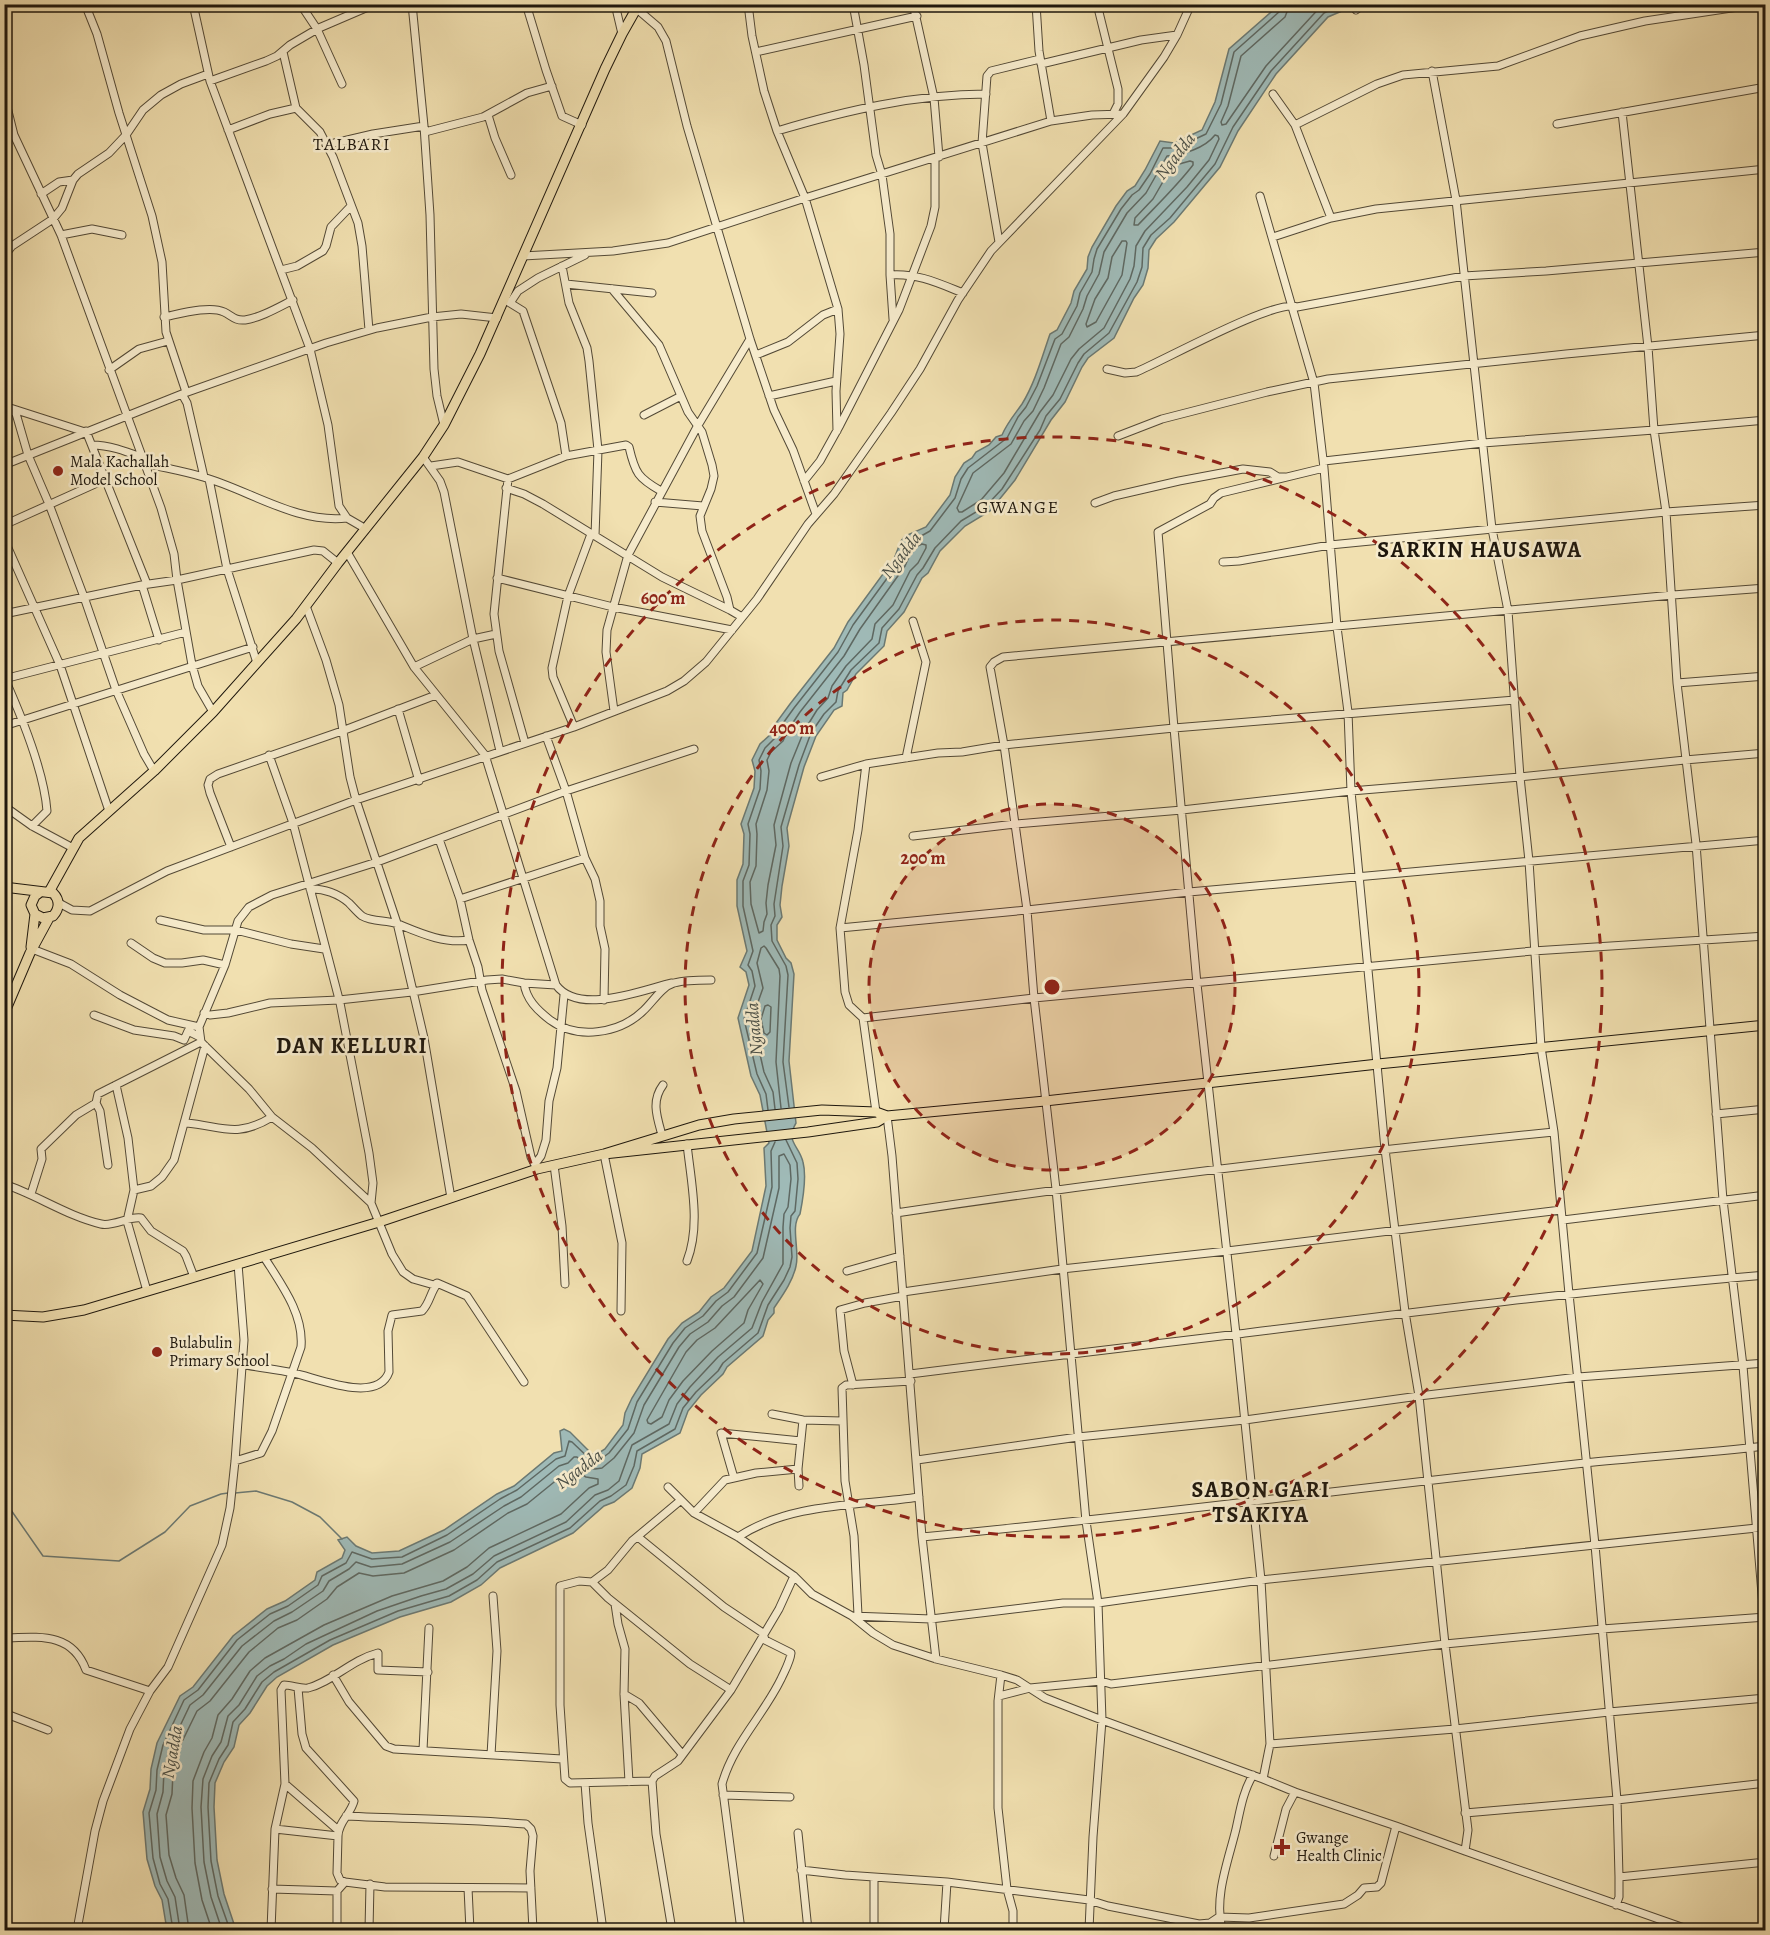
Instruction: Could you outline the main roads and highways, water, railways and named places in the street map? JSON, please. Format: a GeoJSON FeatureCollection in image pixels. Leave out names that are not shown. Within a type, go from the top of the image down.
{"type":"FeatureCollection","features":[{"type":"Feature","properties":{"kind":"main road"},"geometry":{"type":"LineString","coordinates":[[50,892],[79,838],[154,771],[213,712],[306,606],[423,457],[444,425],[507,302],[523,256],[622,34],[638,7]]}},
{"type":"Feature","properties":{"kind":"main road"},"geometry":{"type":"LineString","coordinates":[[4,887],[50,892],[56,896],[59,903],[56,912],[49,918],[31,951],[4,1014]]}},
{"type":"Feature","properties":{"kind":"main road"},"geometry":{"type":"LineString","coordinates":[[31,951],[35,914],[32,905],[39,892]]}},
{"type":"Feature","properties":{"kind":"main road"},"geometry":{"type":"LineString","coordinates":[[35,914],[49,918]]}},
{"type":"Feature","properties":{"kind":"main road"},"geometry":{"type":"LineString","coordinates":[[4,1315],[32,1317],[63,1315],[380,1222],[536,1167],[554,1166],[604,1154],[662,1135],[734,1119],[822,1110],[876,1112],[887,1116],[1766,1025]]}},
{"type":"Feature","properties":{"kind":"main road"},"geometry":{"type":"LineString","coordinates":[[604,1154],[808,1132],[877,1122],[887,1116]]}},
{"type":"Feature","properties":{"kind":"water","name":"Ngadda"},"geometry":{"type":"Polygon","coordinates":[[[1279,5],[1356,5],[1328,17],[1276,74],[1238,131],[1220,167],[1174,222],[1156,239],[1149,250],[1148,268],[1143,285],[1114,338],[1088,358],[1065,402],[1051,420],[1015,480],[990,511],[965,526],[940,551],[904,612],[887,631],[884,646],[856,674],[843,693],[842,706],[834,710],[816,736],[804,767],[787,828],[789,846],[780,905],[782,917],[777,925],[777,940],[791,963],[794,974],[789,1061],[796,1123],[792,1139],[803,1162],[804,1188],[795,1232],[797,1260],[795,1272],[768,1320],[763,1336],[727,1367],[723,1374],[701,1395],[688,1411],[680,1433],[642,1454],[640,1468],[632,1488],[614,1502],[604,1506],[573,1533],[500,1568],[481,1585],[451,1602],[400,1617],[333,1645],[277,1677],[267,1686],[250,1713],[239,1725],[234,1747],[224,1762],[215,1783],[217,1860],[224,1894],[236,1930],[167,1930],[162,1900],[147,1859],[143,1812],[150,1789],[151,1769],[157,1743],[180,1696],[193,1687],[233,1636],[267,1609],[285,1601],[315,1580],[317,1572],[342,1558],[345,1550],[338,1540],[347,1537],[356,1546],[372,1553],[399,1551],[444,1530],[497,1494],[514,1486],[554,1453],[562,1451],[560,1431],[564,1429],[594,1456],[605,1449],[623,1425],[625,1413],[632,1398],[668,1339],[682,1323],[699,1312],[711,1297],[724,1288],[752,1251],[766,1186],[764,1148],[769,1143],[760,1095],[751,1076],[738,1018],[749,985],[746,972],[740,967],[747,951],[737,906],[737,880],[743,864],[744,834],[741,824],[754,788],[755,771],[752,760],[760,744],[772,733],[776,723],[834,648],[848,622],[894,559],[901,541],[905,536],[926,527],[950,495],[955,477],[964,463],[996,437],[1002,435],[1031,387],[1050,334],[1057,330],[1071,303],[1074,291],[1087,269],[1092,247],[1116,206],[1127,191],[1135,186],[1160,141],[1174,143],[1202,130],[1215,102],[1229,49],[1279,5]]]}},
{"type":"Feature","properties":{"kind":"waterway"},"geometry":{"type":"LineString","coordinates":[[235,1493],[256,1491],[292,1502],[320,1517],[342,1539]]}},
{"type":"Feature","properties":{"kind":"waterway"},"geometry":{"type":"LineString","coordinates":[[4,1500],[43,1556],[119,1561],[165,1532],[190,1506],[228,1493]]}},
{"type":"Feature","properties":{"kind":"place","name":"Mala Kachallah Model School"},"geometry":{"type":"Point","coordinates":[58,471]}},
{"type":"Feature","properties":{"kind":"place","name":"Bulabulin Primary School"},"geometry":{"type":"Point","coordinates":[157,1352]}},
{"type":"Feature","properties":{"kind":"place","name":"Gwange Health Clinic"},"geometry":{"type":"Point","coordinates":[1282,1847]}},
{"type":"Feature","properties":{"kind":"district","name":"TALBARI"},"geometry":{"type":"Point","coordinates":[352,144]}},
{"type":"Feature","properties":{"kind":"district","name":"GWANGE"},"geometry":{"type":"Point","coordinates":[1018,507]}},
{"type":"Feature","properties":{"kind":"district","name":"SARKIN HAUSAWA"},"geometry":{"type":"Point","coordinates":[1480,550]}},
{"type":"Feature","properties":{"kind":"district","name":"DAN KELLURI"},"geometry":{"type":"Point","coordinates":[352,1046]}},
{"type":"Feature","properties":{"kind":"district","name":"SABON GARI TSAKIYA"},"geometry":{"type":"Point","coordinates":[1261,1502]}}]}
